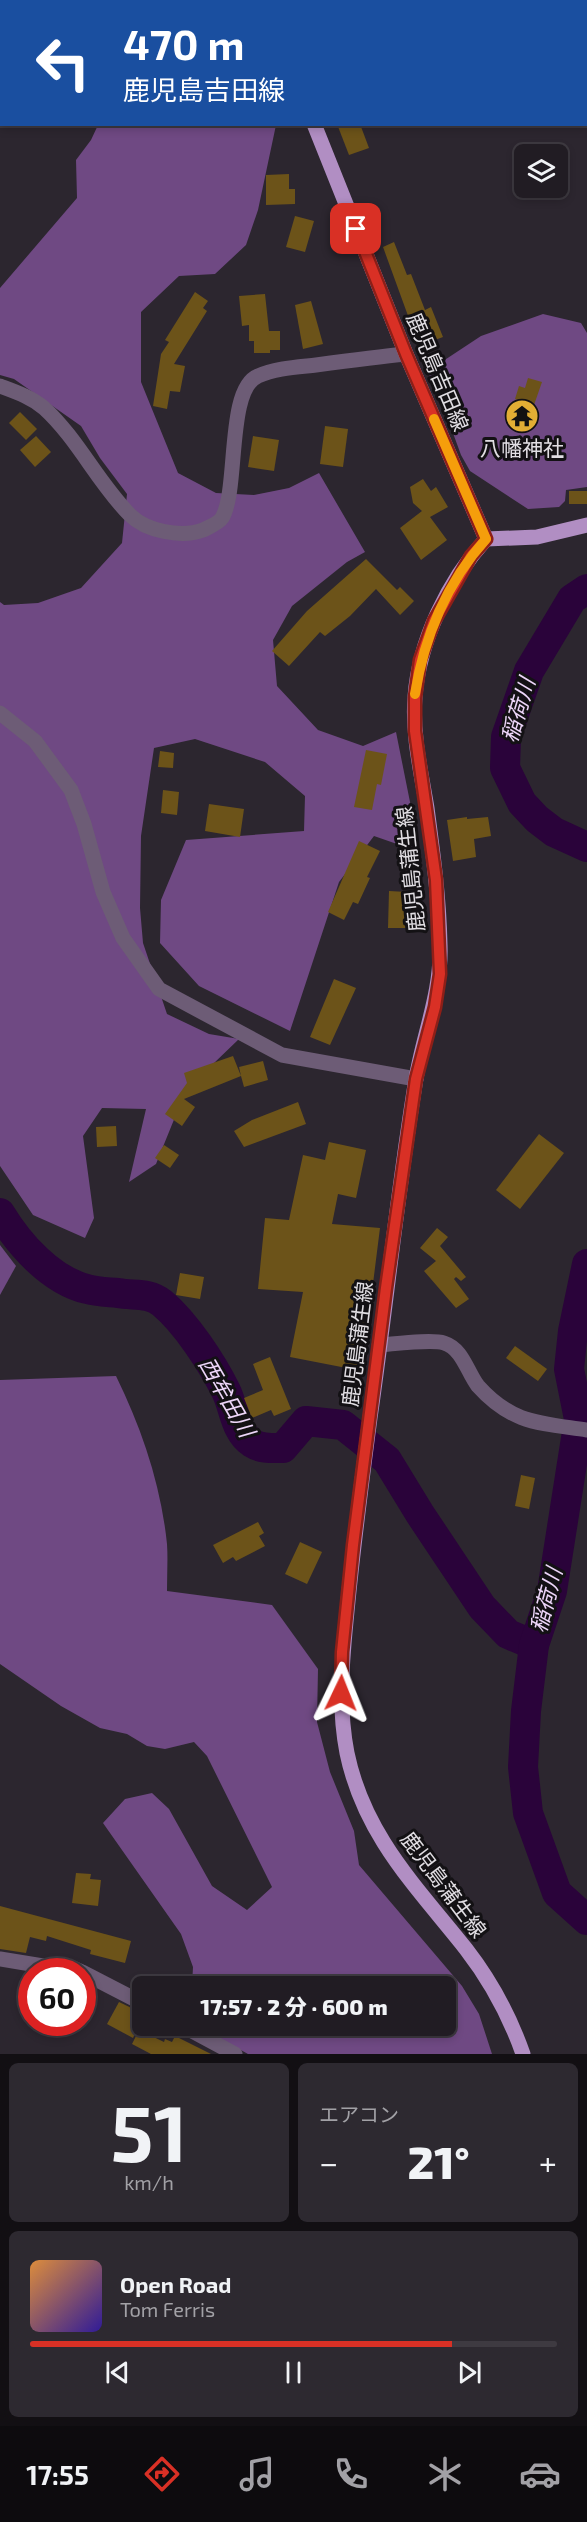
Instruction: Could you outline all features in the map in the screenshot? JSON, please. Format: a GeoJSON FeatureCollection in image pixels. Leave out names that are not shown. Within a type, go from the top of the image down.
{"type":"FeatureCollection","features":[{"type":"Feature","properties":{"kind":"main road","name":"鹿児島吉田線"},"geometry":{"type":"LineString","coordinates":[[315,126],[406,354],[486,539]]}},
{"type":"Feature","properties":{"kind":"main road"},"geometry":{"type":"LineString","coordinates":[[486,539],[537,537],[587,525]]}},
{"type":"Feature","properties":{"kind":"main road","name":"鹿児島蒲生線"},"geometry":{"type":"LineString","coordinates":[[486,539],[471,556],[434,621],[420,660],[415,698],[415,731],[436,880],[440,974],[435,1007],[416,1079],[379,1345],[342,1652],[342,1703],[347,1755],[362,1803],[408,1880],[466,1950],[485,1978],[516,2034],[523,2054]]}},
{"type":"Feature","properties":{"kind":"street"},"geometry":{"type":"LineString","coordinates":[[0,386],[29,397],[44,408],[59,423],[131,516],[153,529],[181,532],[201,530],[220,520],[228,505],[240,409],[246,386],[257,376],[293,368],[406,354]]}},
{"type":"Feature","properties":{"kind":"street"},"geometry":{"type":"LineString","coordinates":[[0,713],[35,741],[71,790],[84,824],[103,892],[123,938],[159,989],[282,1055],[416,1079]]}},
{"type":"Feature","properties":{"kind":"street"},"geometry":{"type":"LineString","coordinates":[[379,1345],[442,1342],[452,1346],[469,1368],[476,1383],[490,1398],[520,1419],[587,1430]]}},
{"type":"Feature","properties":{"kind":"street"},"geometry":{"type":"LineString","coordinates":[[0,1959],[18,1962]]}},
{"type":"Feature","properties":{"kind":"street"},"geometry":{"type":"LineString","coordinates":[[96,1980],[132,1998]]}},
{"type":"Feature","properties":{"kind":"street"},"geometry":{"type":"LineString","coordinates":[[196,2036],[214,2050],[235,2054]]}},
{"type":"Feature","properties":{"kind":"shaded area"},"geometry":{"type":"Polygon","coordinates":[[[98,126],[276,126],[258,210],[246,245],[215,274],[179,276],[141,312],[141,382],[178,473],[216,493],[254,495],[289,488],[319,473],[365,552],[347,562],[292,606],[273,640],[277,686],[318,730],[363,746],[396,732],[420,852],[374,836],[339,882],[290,1031],[199,986],[160,943],[161,900],[186,840],[304,831],[305,796],[265,762],[195,739],[154,748],[141,836],[140,908],[143,943],[167,1014],[209,1034],[239,1039],[186,1090],[156,1164],[129,1182],[146,1109],[102,1108],[83,1136],[94,1218],[85,1238],[33,1215],[0,1166],[0,602],[4,605],[38,603],[81,588],[122,543],[127,494],[100,458],[81,426],[14,379],[0,375],[0,288],[77,198],[76,160],[91,140],[98,126]]]}},
{"type":"Feature","properties":{"kind":"shaded area"},"geometry":{"type":"Polygon","coordinates":[[[543,314],[581,323],[587,333],[587,487],[566,490],[565,501],[559,507],[528,509],[470,471],[461,455],[442,403],[429,377],[431,369],[481,336],[543,314]]]}},
{"type":"Feature","properties":{"kind":"shaded area"},"geometry":{"type":"Polygon","coordinates":[[[0,1245],[16,1266],[0,1295],[0,1245]]]}},
{"type":"Feature","properties":{"kind":"shaded area"},"geometry":{"type":"Polygon","coordinates":[[[116,1376],[142,1437],[160,1500],[167,1544],[167,1591],[272,1605],[318,1669],[317,1722],[330,1772],[354,1831],[359,1865],[453,1976],[193,1976],[193,1967],[181,1934],[103,1823],[125,1799],[152,1793],[169,1809],[212,1886],[247,1910],[272,1887],[207,1756],[194,1742],[165,1749],[147,1746],[127,1734],[100,1728],[61,1706],[0,1664],[0,1380],[116,1376]]]}},
{"type":"Feature","properties":{"kind":"shaded area"},"geometry":{"type":"Polygon","coordinates":[[[456,1979],[479,2014],[492,2054],[248,2054],[216,2036],[456,2036],[456,1979]]]}},
{"type":"Feature","properties":{"kind":"building"},"geometry":{"type":"Polygon","coordinates":[[[338,126],[361,126],[369,148],[349,155],[338,126]]]}},
{"type":"Feature","properties":{"kind":"building"},"geometry":{"type":"Polygon","coordinates":[[[289,174],[289,189],[295,189],[295,204],[266,205],[266,175],[289,174]]]}},
{"type":"Feature","properties":{"kind":"building"},"geometry":{"type":"Polygon","coordinates":[[[295,216],[314,221],[305,252],[286,247],[295,216]]]}},
{"type":"Feature","properties":{"kind":"building"},"geometry":{"type":"Polygon","coordinates":[[[394,242],[407,275],[411,274],[425,310],[431,307],[443,337],[419,346],[383,247],[394,242]]]}},
{"type":"Feature","properties":{"kind":"building"},"geometry":{"type":"Polygon","coordinates":[[[195,292],[208,301],[203,308],[207,311],[174,364],[185,366],[180,392],[170,391],[167,409],[153,406],[161,354],[169,342],[165,340],[195,292]]]}},
{"type":"Feature","properties":{"kind":"building"},"geometry":{"type":"Polygon","coordinates":[[[265,294],[269,331],[280,331],[280,350],[270,350],[270,353],[254,353],[254,341],[249,341],[249,325],[242,326],[239,296],[265,294]]]}},
{"type":"Feature","properties":{"kind":"building"},"geometry":{"type":"Polygon","coordinates":[[[311,301],[323,344],[303,349],[295,305],[311,301]]]}},
{"type":"Feature","properties":{"kind":"building"},"geometry":{"type":"Polygon","coordinates":[[[528,378],[542,382],[534,405],[515,399],[519,386],[525,388],[528,378]]]}},
{"type":"Feature","properties":{"kind":"building"},"geometry":{"type":"Polygon","coordinates":[[[20,412],[37,429],[26,440],[9,423],[20,412]]]}},
{"type":"Feature","properties":{"kind":"building"},"geometry":{"type":"Polygon","coordinates":[[[325,426],[348,429],[343,467],[320,464],[325,426]]]}},
{"type":"Feature","properties":{"kind":"building"},"geometry":{"type":"Polygon","coordinates":[[[36,436],[51,452],[35,467],[20,450],[36,436]]]}},
{"type":"Feature","properties":{"kind":"building"},"geometry":{"type":"Polygon","coordinates":[[[253,436],[279,440],[274,471],[248,467],[253,436]]]}},
{"type":"Feature","properties":{"kind":"building"},"geometry":{"type":"Polygon","coordinates":[[[423,479],[431,491],[436,487],[448,507],[430,517],[447,540],[421,560],[400,528],[422,511],[413,503],[410,487],[423,479]]]}},
{"type":"Feature","properties":{"kind":"building"},"geometry":{"type":"Polygon","coordinates":[[[569,491],[587,491],[587,504],[569,504],[569,491]]]}},
{"type":"Feature","properties":{"kind":"building"},"geometry":{"type":"Polygon","coordinates":[[[366,559],[397,590],[400,587],[414,601],[400,615],[376,589],[350,616],[325,636],[320,632],[289,666],[272,651],[307,611],[366,559]]]}},
{"type":"Feature","properties":{"kind":"building"},"geometry":{"type":"Polygon","coordinates":[[[366,750],[387,754],[381,785],[377,784],[372,810],[354,807],[366,750]]]}},
{"type":"Feature","properties":{"kind":"building"},"geometry":{"type":"Polygon","coordinates":[[[160,751],[174,753],[173,768],[158,767],[160,751]]]}},
{"type":"Feature","properties":{"kind":"building"},"geometry":{"type":"Polygon","coordinates":[[[163,790],[179,792],[177,815],[161,813],[163,790]]]}},
{"type":"Feature","properties":{"kind":"building"},"geometry":{"type":"Polygon","coordinates":[[[209,804],[244,809],[240,837],[205,831],[209,804]]]}},
{"type":"Feature","properties":{"kind":"building"},"geometry":{"type":"Polygon","coordinates":[[[467,817],[467,819],[488,817],[491,836],[474,839],[476,857],[453,861],[447,820],[467,817]]]}},
{"type":"Feature","properties":{"kind":"building"},"geometry":{"type":"Polygon","coordinates":[[[359,841],[380,851],[367,877],[370,878],[358,904],[353,902],[344,920],[328,912],[359,841]]]}},
{"type":"Feature","properties":{"kind":"building"},"geometry":{"type":"Polygon","coordinates":[[[389,891],[407,892],[406,928],[388,928],[389,891]]]}},
{"type":"Feature","properties":{"kind":"building"},"geometry":{"type":"Polygon","coordinates":[[[334,979],[356,988],[330,1045],[310,1037],[334,979]]]}},
{"type":"Feature","properties":{"kind":"building"},"geometry":{"type":"Polygon","coordinates":[[[233,1056],[241,1076],[184,1099],[195,1107],[182,1126],[165,1114],[187,1083],[184,1073],[233,1056]]]}},
{"type":"Feature","properties":{"kind":"building"},"geometry":{"type":"Polygon","coordinates":[[[263,1061],[268,1080],[244,1087],[239,1067],[263,1061]]]}},
{"type":"Feature","properties":{"kind":"building"},"geometry":{"type":"Polygon","coordinates":[[[298,1102],[306,1124],[244,1147],[234,1131],[252,1120],[298,1102]]]}},
{"type":"Feature","properties":{"kind":"building"},"geometry":{"type":"Polygon","coordinates":[[[116,1126],[117,1146],[97,1147],[96,1127],[116,1126]]]}},
{"type":"Feature","properties":{"kind":"building"},"geometry":{"type":"Polygon","coordinates":[[[539,1134],[564,1153],[520,1209],[496,1190],[539,1134]]]}},
{"type":"Feature","properties":{"kind":"building"},"geometry":{"type":"Polygon","coordinates":[[[329,1142],[366,1150],[356,1198],[338,1194],[332,1224],[380,1228],[362,1371],[290,1357],[303,1292],[258,1289],[265,1218],[289,1220],[303,1155],[325,1160],[329,1142]]]}},
{"type":"Feature","properties":{"kind":"building"},"geometry":{"type":"Polygon","coordinates":[[[164,1145],[179,1155],[170,1168],[155,1158],[164,1145]]]}},
{"type":"Feature","properties":{"kind":"building"},"geometry":{"type":"Polygon","coordinates":[[[437,1228],[448,1237],[440,1246],[466,1277],[461,1281],[456,1277],[454,1279],[469,1299],[456,1308],[424,1271],[436,1261],[420,1248],[437,1228]]]}},
{"type":"Feature","properties":{"kind":"building"},"geometry":{"type":"Polygon","coordinates":[[[180,1273],[204,1277],[200,1299],[176,1295],[180,1273]]]}},
{"type":"Feature","properties":{"kind":"building"},"geometry":{"type":"Polygon","coordinates":[[[515,1346],[547,1369],[538,1381],[506,1358],[515,1346]]]}},
{"type":"Feature","properties":{"kind":"building"},"geometry":{"type":"Polygon","coordinates":[[[270,1357],[291,1409],[274,1416],[271,1410],[252,1418],[244,1398],[263,1390],[253,1364],[270,1357]]]}},
{"type":"Feature","properties":{"kind":"building"},"geometry":{"type":"Polygon","coordinates":[[[521,1475],[535,1478],[529,1509],[515,1506],[521,1475]]]}},
{"type":"Feature","properties":{"kind":"building"},"geometry":{"type":"Polygon","coordinates":[[[258,1522],[264,1533],[259,1536],[265,1546],[236,1561],[233,1557],[223,1563],[213,1545],[258,1522]]]}},
{"type":"Feature","properties":{"kind":"building"},"geometry":{"type":"Polygon","coordinates":[[[300,1542],[322,1552],[307,1584],[285,1574],[300,1542]]]}},
{"type":"Feature","properties":{"kind":"building"},"geometry":{"type":"Polygon","coordinates":[[[76,1873],[91,1874],[90,1879],[101,1880],[98,1906],[72,1903],[76,1873]]]}},
{"type":"Feature","properties":{"kind":"building"},"geometry":{"type":"Polygon","coordinates":[[[0,1906],[131,1941],[125,1963],[90,1954],[91,1950],[47,1936],[46,1941],[30,1937],[26,1953],[0,1949],[0,1906]]]}},
{"type":"Feature","properties":{"kind":"building"},"geometry":{"type":"Polygon","coordinates":[[[119,2002],[132,2008],[133,2038],[107,2024],[119,2002]]]}},
{"type":"Feature","properties":{"kind":"building"},"geometry":{"type":"Polygon","coordinates":[[[136,2036],[152,2036],[164,2042],[165,2039],[172,2042],[175,2036],[211,2054],[151,2054],[132,2044],[136,2036]]]}},
{"type":"Feature","properties":{"kind":"waterway","name":"稲荷川"},"geometry":{"type":"LineString","coordinates":[[587,589],[572,599],[529,671],[506,737],[505,768],[522,803],[537,819],[554,832],[587,847]]}},
{"type":"Feature","properties":{"kind":"waterway","name":"西牟田川"},"geometry":{"type":"LineString","coordinates":[[0,1213],[26,1248],[60,1278],[91,1290],[146,1296],[157,1300],[171,1311],[206,1356],[226,1391],[238,1426],[252,1443],[263,1447],[283,1448],[306,1421],[343,1425],[387,1460],[482,1607],[508,1634],[534,1645]]}},
{"type":"Feature","properties":{"kind":"waterway","name":"稲荷川"},"geometry":{"type":"LineString","coordinates":[[587,1264],[573,1331],[569,1369],[579,1419],[552,1591],[534,1645],[526,1711],[523,1767],[528,1813],[557,1893],[587,1920]]}},
{"type":"Feature","properties":{"kind":"slow traffic"},"geometry":{"type":"LineString","coordinates":[[415,694],[420,660],[434,621],[471,556],[486,539],[434,419]]}},
{"type":"Feature","properties":{"kind":"place","name":"八幡神社"},"geometry":{"type":"Point","coordinates":[522,416]}},
{"type":"Feature","properties":{"kind":"route"},"geometry":{"type":"LineString","coordinates":[[341,1693],[342,1652],[353,1545],[386,1288],[416,1079],[435,1007],[440,974],[436,880],[415,731],[415,698],[420,660],[434,621],[471,556],[486,539],[406,354],[356,229]]}}]}
